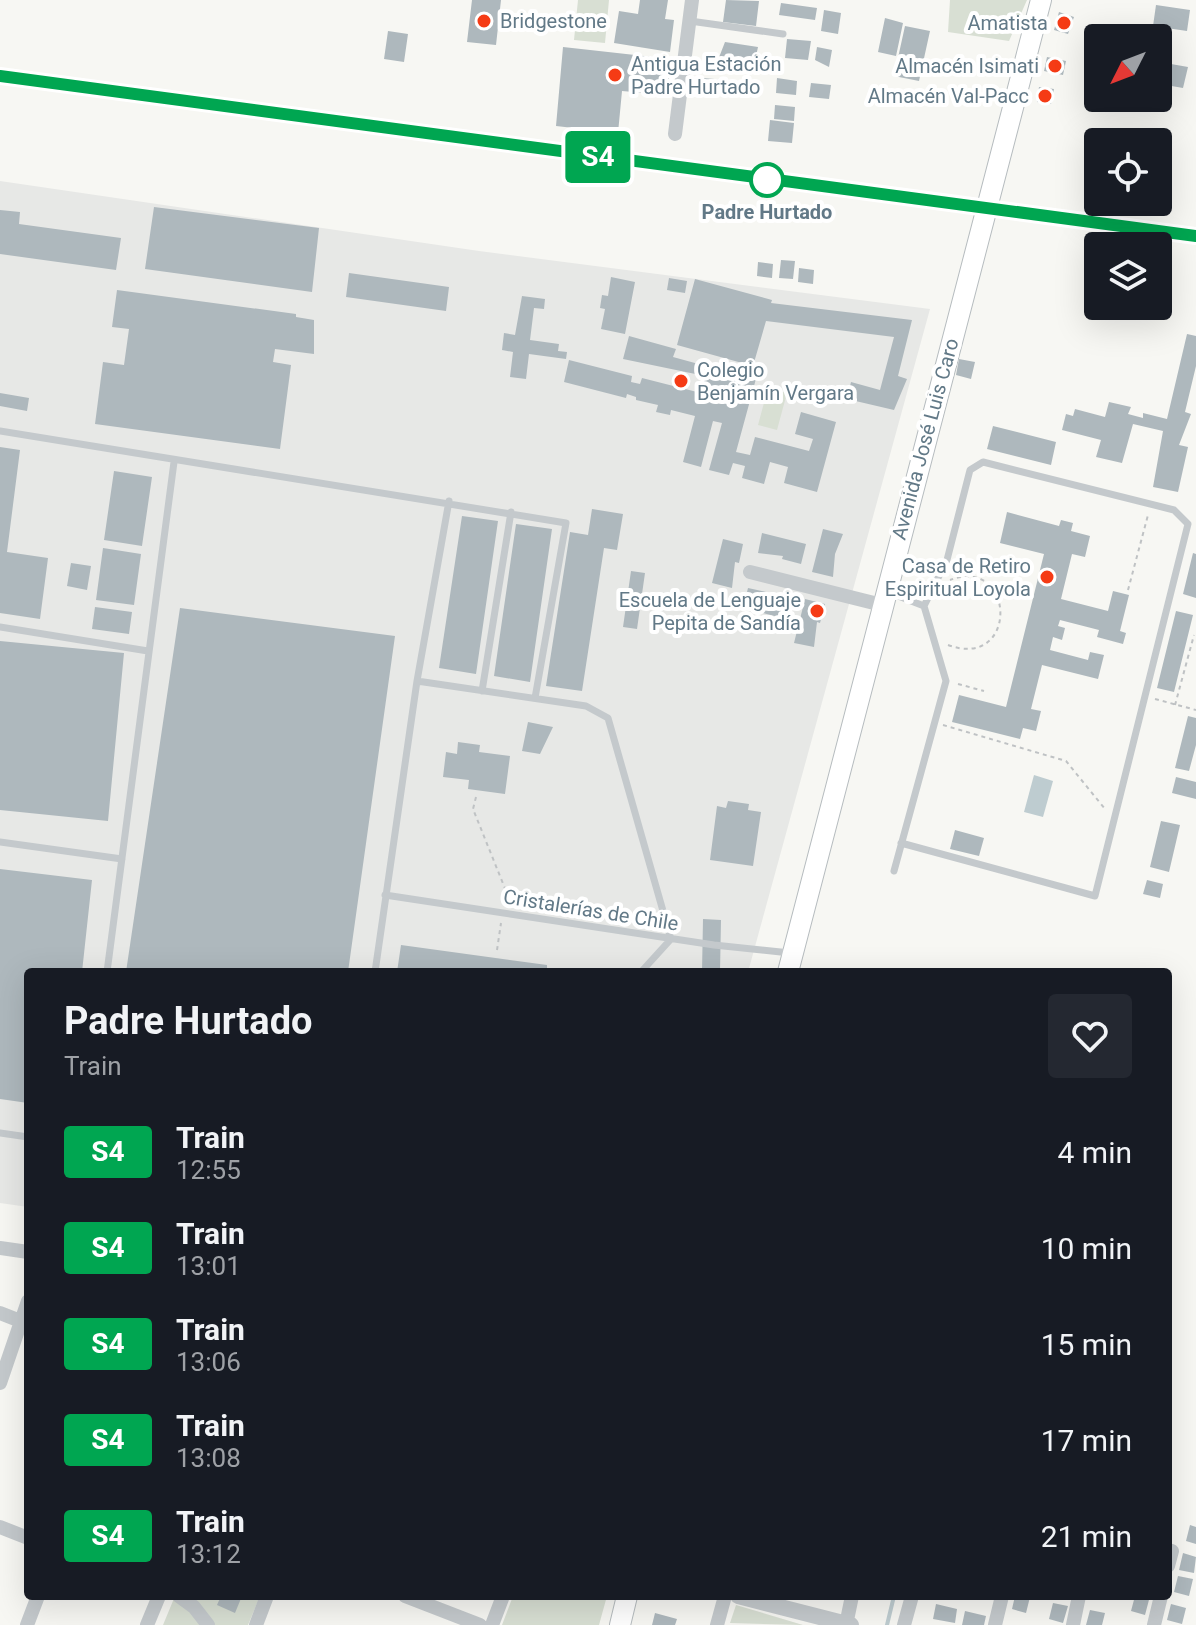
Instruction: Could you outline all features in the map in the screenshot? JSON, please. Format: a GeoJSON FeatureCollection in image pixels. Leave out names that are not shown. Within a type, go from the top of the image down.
{"type":"FeatureCollection","features":[{"type":"Feature","properties":{"kind":"main road","name":"Avenida José Luis Caro"},"geometry":{"type":"LineString","coordinates":[[790,962],[1041,0]]}},
{"type":"Feature","properties":{"kind":"main road"},"geometry":{"type":"LineString","coordinates":[[620,1625],[626,1600]]}},
{"type":"Feature","properties":{"kind":"street"},"geometry":{"type":"LineString","coordinates":[[675,134],[692,0]]}},
{"type":"Feature","properties":{"kind":"street"},"geometry":{"type":"LineString","coordinates":[[750,572],[884,598]]}},
{"type":"Feature","properties":{"kind":"street"},"geometry":{"type":"LineString","coordinates":[[0,1248],[24,1251]]}},
{"type":"Feature","properties":{"kind":"street"},"geometry":{"type":"LineString","coordinates":[[0,1313],[24,1322]]}},
{"type":"Feature","properties":{"kind":"street"},"geometry":{"type":"LineString","coordinates":[[0,1383],[24,1328]]}},
{"type":"Feature","properties":{"kind":"street"},"geometry":{"type":"LineString","coordinates":[[0,1527],[24,1536]]}},
{"type":"Feature","properties":{"kind":"street"},"geometry":{"type":"LineString","coordinates":[[27,1625],[36,1600]]}},
{"type":"Feature","properties":{"kind":"street"},"geometry":{"type":"LineString","coordinates":[[147,1625],[157,1600]]}},
{"type":"Feature","properties":{"kind":"street"},"geometry":{"type":"LineString","coordinates":[[184,1600],[208,1625]]}},
{"type":"Feature","properties":{"kind":"street"},"geometry":{"type":"LineString","coordinates":[[256,1625],[265,1600]]}},
{"type":"Feature","properties":{"kind":"street"},"geometry":{"type":"LineString","coordinates":[[415,1600],[480,1625]]}},
{"type":"Feature","properties":{"kind":"street"},"geometry":{"type":"LineString","coordinates":[[492,1625],[501,1600]]}},
{"type":"Feature","properties":{"kind":"street"},"geometry":{"type":"LineString","coordinates":[[717,1625],[724,1600]]}},
{"type":"Feature","properties":{"kind":"street"},"geometry":{"type":"LineString","coordinates":[[753,1600],[848,1625],[851,1600]]}},
{"type":"Feature","properties":{"kind":"street"},"geometry":{"type":"LineString","coordinates":[[904,1625],[911,1600]]}},
{"type":"Feature","properties":{"kind":"street"},"geometry":{"type":"LineString","coordinates":[[995,1625],[1001,1600]]}},
{"type":"Feature","properties":{"kind":"street"},"geometry":{"type":"LineString","coordinates":[[1073,1625],[1078,1600]]}},
{"type":"Feature","properties":{"kind":"street"},"geometry":{"type":"LineString","coordinates":[[1154,1625],[1160,1600]]}},
{"type":"Feature","properties":{"kind":"lane"},"geometry":{"type":"LineString","coordinates":[[689,21],[783,34]]}},
{"type":"Feature","properties":{"kind":"lane"},"geometry":{"type":"LineString","coordinates":[[0,431],[174,462],[449,501],[566,523],[535,698]]}},
{"type":"Feature","properties":{"kind":"lane"},"geometry":{"type":"LineString","coordinates":[[108,968],[174,462]]}},
{"type":"Feature","properties":{"kind":"lane"},"geometry":{"type":"LineString","coordinates":[[901,843],[1095,896],[1188,524],[1174,510],[1151,502],[983,462],[970,470],[947,560],[936,589],[924,606]]}},
{"type":"Feature","properties":{"kind":"lane"},"geometry":{"type":"LineString","coordinates":[[376,968],[417,681],[449,501]]}},
{"type":"Feature","properties":{"kind":"lane"},"geometry":{"type":"LineString","coordinates":[[482,691],[511,512]]}},
{"type":"Feature","properties":{"kind":"lane"},"geometry":{"type":"LineString","coordinates":[[884,598],[924,606]]}},
{"type":"Feature","properties":{"kind":"lane"},"geometry":{"type":"LineString","coordinates":[[894,871],[946,681],[924,606]]}},
{"type":"Feature","properties":{"kind":"lane"},"geometry":{"type":"LineString","coordinates":[[0,627],[148,651]]}},
{"type":"Feature","properties":{"kind":"lane"},"geometry":{"type":"LineString","coordinates":[[417,681],[595,708],[608,718],[671,939],[645,968]]}},
{"type":"Feature","properties":{"kind":"lane"},"geometry":{"type":"LineString","coordinates":[[0,842],[122,859]]}},
{"type":"Feature","properties":{"kind":"lane","name":"Cristalerías de Chile"},"geometry":{"type":"LineString","coordinates":[[385,895],[671,939],[790,962]]}},
{"type":"Feature","properties":{"kind":"lane"},"geometry":{"type":"LineString","coordinates":[[0,1133],[24,1136]]}},
{"type":"Feature","properties":{"kind":"path"},"geometry":{"type":"LineString","coordinates":[[1128,590],[1151,502]]}},
{"type":"Feature","properties":{"kind":"path"},"geometry":{"type":"LineString","coordinates":[[931,628],[947,645],[971,649],[992,638],[1002,617],[996,593],[978,578],[954,578],[936,589]]}},
{"type":"Feature","properties":{"kind":"path"},"geometry":{"type":"LineString","coordinates":[[1175,705],[1194,635]]}},
{"type":"Feature","properties":{"kind":"path"},"geometry":{"type":"LineString","coordinates":[[946,681],[984,691]]}},
{"type":"Feature","properties":{"kind":"path"},"geometry":{"type":"LineString","coordinates":[[1144,697],[1196,710]]}},
{"type":"Feature","properties":{"kind":"path"},"geometry":{"type":"LineString","coordinates":[[935,723],[1066,761],[1114,819]]}},
{"type":"Feature","properties":{"kind":"path"},"geometry":{"type":"LineString","coordinates":[[476,797],[473,809],[506,891],[497,950]]}},
{"type":"Feature","properties":{"kind":"shaded area"},"geometry":{"type":"Polygon","coordinates":[[[578,0],[609,0],[605,43],[574,40],[578,0]]]}},
{"type":"Feature","properties":{"kind":"shaded area"},"geometry":{"type":"Polygon","coordinates":[[[950,0],[1027,0],[1009,41],[948,32],[950,0]]]}},
{"type":"Feature","properties":{"kind":"shaded area"},"geometry":{"type":"Polygon","coordinates":[[[0,181],[479,251],[930,309],[749,968],[24,968],[24,1206],[0,1203],[0,181]]]}},
{"type":"Feature","properties":{"kind":"shaded area"},"geometry":{"type":"Polygon","coordinates":[[[768,388],[787,393],[777,430],[758,425],[768,388]]]}},
{"type":"Feature","properties":{"kind":"shaded area"},"geometry":{"type":"Polygon","coordinates":[[[1034,775],[1053,781],[1043,817],[1024,812],[1034,775]]]}},
{"type":"Feature","properties":{"kind":"shaded area"},"geometry":{"type":"Polygon","coordinates":[[[173,1600],[258,1600],[248,1625],[163,1625],[173,1600]]]}},
{"type":"Feature","properties":{"kind":"shaded area"},"geometry":{"type":"Polygon","coordinates":[[[511,1600],[606,1600],[599,1625],[502,1625],[511,1600]]]}},
{"type":"Feature","properties":{"kind":"shaded area"},"geometry":{"type":"Polygon","coordinates":[[[736,1605],[803,1625],[730,1623],[736,1605]]]}},
{"type":"Feature","properties":{"kind":"building","name":"Bridgestone"},"geometry":{"type":"Polygon","coordinates":[[[472,0],[501,0],[496,45],[467,42],[472,0]]]}},
{"type":"Feature","properties":{"kind":"building"},"geometry":{"type":"Polygon","coordinates":[[[640,0],[668,0],[665,19],[674,20],[670,52],[614,43],[619,11],[638,14],[640,0]]]}},
{"type":"Feature","properties":{"kind":"building"},"geometry":{"type":"Polygon","coordinates":[[[726,0],[759,1],[756,26],[723,22],[726,0]]]}},
{"type":"Feature","properties":{"kind":"building"},"geometry":{"type":"Polygon","coordinates":[[[781,3],[817,8],[815,20],[779,15],[781,3]]]}},
{"type":"Feature","properties":{"kind":"building"},"geometry":{"type":"Polygon","coordinates":[[[1156,5],[1190,10],[1187,31],[1172,29],[1172,24],[1153,24],[1156,5]]]}},
{"type":"Feature","properties":{"kind":"building"},"geometry":{"type":"Polygon","coordinates":[[[824,10],[841,13],[838,34],[821,31],[824,10]]]}},
{"type":"Feature","properties":{"kind":"building","name":"Amatista"},"geometry":{"type":"Polygon","coordinates":[[[1059,12],[1074,17],[1068,34],[1054,30],[1059,12]]]}},
{"type":"Feature","properties":{"kind":"building"},"geometry":{"type":"Polygon","coordinates":[[[885,18],[903,23],[896,56],[878,52],[885,18]]]}},
{"type":"Feature","properties":{"kind":"building"},"geometry":{"type":"Polygon","coordinates":[[[905,26],[930,31],[919,81],[894,76],[905,26]]]}},
{"type":"Feature","properties":{"kind":"building"},"geometry":{"type":"Polygon","coordinates":[[[388,31],[408,34],[404,62],[384,59],[388,31]]]}},
{"type":"Feature","properties":{"kind":"building"},"geometry":{"type":"Polygon","coordinates":[[[787,39],[811,41],[808,60],[785,58],[787,39]]]}},
{"type":"Feature","properties":{"kind":"building"},"geometry":{"type":"Polygon","coordinates":[[[725,42],[758,47],[755,61],[732,57],[732,62],[718,60],[725,42]]]}},
{"type":"Feature","properties":{"kind":"building","name":"Antigua Estación Padre Hurtado"},"geometry":{"type":"Polygon","coordinates":[[[563,47],[671,59],[667,95],[622,91],[618,133],[556,126],[563,47]]]}},
{"type":"Feature","properties":{"kind":"building"},"geometry":{"type":"Polygon","coordinates":[[[817,47],[832,50],[829,67],[815,60],[817,47]]]}},
{"type":"Feature","properties":{"kind":"building","name":"Almacén Isimati"},"geometry":{"type":"Polygon","coordinates":[[[1047,57],[1066,61],[1063,75],[1044,71],[1047,57]]]}},
{"type":"Feature","properties":{"kind":"building"},"geometry":{"type":"Polygon","coordinates":[[[1172,64],[1188,67],[1183,88],[1172,86],[1172,64]]]}},
{"type":"Feature","properties":{"kind":"building"},"geometry":{"type":"Polygon","coordinates":[[[702,78],[727,80],[726,96],[708,94],[708,89],[701,88],[702,78]]]}},
{"type":"Feature","properties":{"kind":"building"},"geometry":{"type":"Polygon","coordinates":[[[777,78],[797,81],[796,95],[776,93],[777,78]]]}},
{"type":"Feature","properties":{"kind":"building"},"geometry":{"type":"Polygon","coordinates":[[[811,83],[831,85],[829,99],[809,97],[811,83]]]}},
{"type":"Feature","properties":{"kind":"building","name":"Almacén Val-Pacc"},"geometry":{"type":"Polygon","coordinates":[[[1039,87],[1054,89],[1051,104],[1037,102],[1039,87]]]}},
{"type":"Feature","properties":{"kind":"building"},"geometry":{"type":"Polygon","coordinates":[[[775,105],[795,107],[794,121],[774,119],[775,105]]]}},
{"type":"Feature","properties":{"kind":"building"},"geometry":{"type":"Polygon","coordinates":[[[770,120],[794,123],[792,143],[768,141],[770,120]]]}},
{"type":"Feature","properties":{"kind":"building"},"geometry":{"type":"Polygon","coordinates":[[[154,207],[319,228],[312,292],[145,269],[154,207]]]}},
{"type":"Feature","properties":{"kind":"building"},"geometry":{"type":"Polygon","coordinates":[[[0,210],[20,212],[19,224],[121,238],[116,270],[0,254],[0,210]]]}},
{"type":"Feature","properties":{"kind":"building"},"geometry":{"type":"Polygon","coordinates":[[[781,260],[795,261],[793,279],[779,278],[781,260]]]}},
{"type":"Feature","properties":{"kind":"building"},"geometry":{"type":"Polygon","coordinates":[[[758,262],[773,264],[772,278],[757,276],[758,262]]]}},
{"type":"Feature","properties":{"kind":"building"},"geometry":{"type":"Polygon","coordinates":[[[799,268],[814,270],[813,284],[798,282],[799,268]]]}},
{"type":"Feature","properties":{"kind":"building"},"geometry":{"type":"Polygon","coordinates":[[[349,273],[449,287],[446,311],[346,297],[349,273]]]}},
{"type":"Feature","properties":{"kind":"building"},"geometry":{"type":"Polygon","coordinates":[[[611,277],[635,282],[625,334],[601,329],[605,309],[600,308],[602,295],[608,296],[611,277]]]}},
{"type":"Feature","properties":{"kind":"building"},"geometry":{"type":"Polygon","coordinates":[[[669,278],[687,281],[685,293],[667,290],[669,278]]]}},
{"type":"Feature","properties":{"kind":"building"},"geometry":{"type":"Polygon","coordinates":[[[695,279],[772,300],[771,303],[912,320],[898,376],[907,379],[894,410],[847,399],[851,382],[880,390],[894,337],[766,321],[753,366],[677,345],[695,279]]]}},
{"type":"Feature","properties":{"kind":"building"},"geometry":{"type":"Polygon","coordinates":[[[117,290],[296,314],[296,317],[314,320],[314,354],[275,349],[273,362],[291,365],[280,449],[95,424],[103,362],[124,365],[129,329],[112,327],[117,290]]]}},
{"type":"Feature","properties":{"kind":"building"},"geometry":{"type":"Polygon","coordinates":[[[522,296],[545,299],[544,309],[534,308],[530,340],[559,344],[558,351],[567,352],[566,359],[529,354],[526,379],[510,377],[513,352],[502,350],[504,333],[515,335],[522,296]]]}},
{"type":"Feature","properties":{"kind":"building"},"geometry":{"type":"Polygon","coordinates":[[[1187,334],[1196,336],[1196,366],[1185,412],[1191,414],[1179,445],[1188,447],[1178,492],[1153,487],[1163,431],[1133,424],[1122,463],[1096,457],[1101,440],[1062,430],[1066,414],[1073,416],[1075,409],[1105,417],[1109,402],[1131,407],[1128,414],[1143,418],[1143,413],[1167,419],[1187,334]]]}},
{"type":"Feature","properties":{"kind":"building"},"geometry":{"type":"Polygon","coordinates":[[[629,336],[676,349],[673,357],[735,374],[736,370],[757,375],[736,452],[750,455],[755,437],[809,451],[813,439],[795,434],[801,412],[836,422],[817,492],[784,483],[788,467],[770,462],[764,484],[742,478],[745,466],[733,463],[729,475],[709,470],[722,423],[713,421],[701,467],[683,462],[695,416],[671,410],[670,415],[656,412],[658,405],[636,400],[636,397],[627,394],[626,398],[564,382],[569,360],[632,376],[631,382],[640,384],[642,378],[701,393],[705,376],[623,359],[629,336]]]}},
{"type":"Feature","properties":{"kind":"building"},"geometry":{"type":"Polygon","coordinates":[[[959,359],[975,362],[971,379],[956,375],[959,359]]]}},
{"type":"Feature","properties":{"kind":"building"},"geometry":{"type":"Polygon","coordinates":[[[0,393],[29,398],[27,411],[0,406],[0,393]]]}},
{"type":"Feature","properties":{"kind":"building"},"geometry":{"type":"Polygon","coordinates":[[[993,426],[1056,442],[1051,465],[987,449],[993,426]]]}},
{"type":"Feature","properties":{"kind":"building"},"geometry":{"type":"Polygon","coordinates":[[[0,447],[20,450],[7,552],[48,558],[40,619],[0,613],[0,447]]]}},
{"type":"Feature","properties":{"kind":"building"},"geometry":{"type":"Polygon","coordinates":[[[114,471],[152,477],[142,546],[104,540],[114,471]]]}},
{"type":"Feature","properties":{"kind":"building"},"geometry":{"type":"Polygon","coordinates":[[[592,509],[623,514],[617,550],[604,548],[582,691],[546,686],[570,532],[588,535],[592,509]]]}},
{"type":"Feature","properties":{"kind":"building"},"geometry":{"type":"Polygon","coordinates":[[[1007,512],[1059,526],[1061,520],[1073,523],[1071,531],[1090,536],[1085,557],[1072,554],[1061,599],[1108,611],[1113,591],[1129,595],[1120,631],[1126,633],[1123,644],[1097,637],[1099,630],[1060,620],[1058,626],[1065,628],[1062,640],[1053,637],[1050,650],[1088,660],[1090,652],[1104,655],[1098,679],[1042,665],[1031,709],[1041,711],[1036,731],[1023,728],[1020,739],[952,722],[959,695],[1006,707],[1044,554],[1000,543],[1007,512]]]}},
{"type":"Feature","properties":{"kind":"building"},"geometry":{"type":"Polygon","coordinates":[[[462,516],[498,521],[476,674],[439,668],[462,516]]]}},
{"type":"Feature","properties":{"kind":"building"},"geometry":{"type":"Polygon","coordinates":[[[516,524],[552,529],[530,682],[494,676],[516,524]]]}},
{"type":"Feature","properties":{"kind":"building"},"geometry":{"type":"Polygon","coordinates":[[[823,529],[843,534],[835,554],[833,577],[812,572],[823,529]]]}},
{"type":"Feature","properties":{"kind":"building"},"geometry":{"type":"Polygon","coordinates":[[[762,533],[806,544],[801,564],[782,559],[783,556],[758,553],[762,533]]]}},
{"type":"Feature","properties":{"kind":"building"},"geometry":{"type":"Polygon","coordinates":[[[723,539],[743,544],[739,563],[735,562],[732,588],[712,583],[723,539]]]}},
{"type":"Feature","properties":{"kind":"building"},"geometry":{"type":"Polygon","coordinates":[[[103,548],[141,554],[134,605],[96,600],[103,548]]]}},
{"type":"Feature","properties":{"kind":"building"},"geometry":{"type":"Polygon","coordinates":[[[1193,553],[1196,554],[1196,598],[1183,594],[1193,553]]]}},
{"type":"Feature","properties":{"kind":"building"},"geometry":{"type":"Polygon","coordinates":[[[71,563],[91,566],[87,590],[67,586],[71,563]]]}},
{"type":"Feature","properties":{"kind":"building"},"geometry":{"type":"Polygon","coordinates":[[[631,571],[645,573],[637,629],[623,627],[631,571]]]}},
{"type":"Feature","properties":{"kind":"building"},"geometry":{"type":"Polygon","coordinates":[[[748,588],[766,592],[766,596],[791,598],[786,619],[743,608],[748,588]]]}},
{"type":"Feature","properties":{"kind":"building"},"geometry":{"type":"Polygon","coordinates":[[[805,599],[825,604],[820,623],[817,622],[814,647],[794,643],[805,599]]]}},
{"type":"Feature","properties":{"kind":"building"},"geometry":{"type":"Polygon","coordinates":[[[95,607],[132,612],[129,634],[92,629],[95,607]]]}},
{"type":"Feature","properties":{"kind":"building"},"geometry":{"type":"Polygon","coordinates":[[[180,608],[395,636],[349,968],[127,968],[180,608]]]}},
{"type":"Feature","properties":{"kind":"building"},"geometry":{"type":"Polygon","coordinates":[[[1176,611],[1193,615],[1174,692],[1157,688],[1176,611]]]}},
{"type":"Feature","properties":{"kind":"building"},"geometry":{"type":"Polygon","coordinates":[[[0,641],[124,653],[108,821],[0,810],[0,641]]]}},
{"type":"Feature","properties":{"kind":"building"},"geometry":{"type":"Polygon","coordinates":[[[1188,716],[1196,718],[1196,745],[1189,771],[1175,768],[1188,716]]]}},
{"type":"Feature","properties":{"kind":"building"},"geometry":{"type":"Polygon","coordinates":[[[528,722],[553,727],[540,754],[522,751],[528,722]]]}},
{"type":"Feature","properties":{"kind":"building"},"geometry":{"type":"Polygon","coordinates":[[[458,742],[480,745],[479,752],[510,756],[505,794],[468,789],[469,780],[443,777],[446,752],[457,754],[458,742]]]}},
{"type":"Feature","properties":{"kind":"building"},"geometry":{"type":"Polygon","coordinates":[[[1176,777],[1196,782],[1196,799],[1172,793],[1176,777]]]}},
{"type":"Feature","properties":{"kind":"building"},"geometry":{"type":"Polygon","coordinates":[[[728,801],[749,804],[748,810],[761,812],[753,866],[710,860],[717,806],[726,808],[728,801]]]}},
{"type":"Feature","properties":{"kind":"building"},"geometry":{"type":"Polygon","coordinates":[[[1161,821],[1180,825],[1169,872],[1150,867],[1161,821]]]}},
{"type":"Feature","properties":{"kind":"building"},"geometry":{"type":"Polygon","coordinates":[[[955,830],[984,838],[979,856],[950,849],[955,830]]]}},
{"type":"Feature","properties":{"kind":"building"},"geometry":{"type":"Polygon","coordinates":[[[0,869],[92,880],[82,968],[24,968],[24,1102],[0,1099],[0,869]]]}},
{"type":"Feature","properties":{"kind":"building"},"geometry":{"type":"Polygon","coordinates":[[[1147,880],[1163,884],[1160,898],[1143,894],[1147,880]]]}},
{"type":"Feature","properties":{"kind":"building"},"geometry":{"type":"Polygon","coordinates":[[[703,919],[721,920],[720,968],[702,968],[703,919]]]}},
{"type":"Feature","properties":{"kind":"building"},"geometry":{"type":"Polygon","coordinates":[[[401,945],[547,965],[547,968],[398,968],[401,945]]]}},
{"type":"Feature","properties":{"kind":"building"},"geometry":{"type":"Polygon","coordinates":[[[1190,1525],[1196,1527],[1196,1544],[1186,1541],[1190,1525]]]}},
{"type":"Feature","properties":{"kind":"building"},"geometry":{"type":"Polygon","coordinates":[[[1183,1553],[1196,1557],[1194,1573],[1179,1570],[1183,1553]]]}},
{"type":"Feature","properties":{"kind":"building"},"geometry":{"type":"Polygon","coordinates":[[[1178,1576],[1193,1579],[1189,1596],[1174,1592],[1178,1576]]]}},
{"type":"Feature","properties":{"kind":"building"},"geometry":{"type":"Polygon","coordinates":[[[219,1600],[240,1600],[235,1613],[217,1605],[219,1600]]]}},
{"type":"Feature","properties":{"kind":"building"},"geometry":{"type":"Polygon","coordinates":[[[1014,1600],[1029,1600],[1026,1613],[1012,1609],[1014,1600]]]}},
{"type":"Feature","properties":{"kind":"building"},"geometry":{"type":"Polygon","coordinates":[[[1134,1600],[1149,1600],[1145,1615],[1131,1611],[1134,1600]]]}},
{"type":"Feature","properties":{"kind":"building"},"geometry":{"type":"Polygon","coordinates":[[[1053,1603],[1068,1606],[1063,1623],[1049,1619],[1053,1603]]]}},
{"type":"Feature","properties":{"kind":"building"},"geometry":{"type":"Polygon","coordinates":[[[936,1604],[957,1609],[955,1623],[933,1619],[936,1604]]]}},
{"type":"Feature","properties":{"kind":"building"},"geometry":{"type":"Polygon","coordinates":[[[1171,1604],[1186,1608],[1182,1624],[1167,1620],[1171,1604]]]}},
{"type":"Feature","properties":{"kind":"building"},"geometry":{"type":"Polygon","coordinates":[[[1090,1610],[1105,1613],[1102,1625],[1086,1625],[1090,1610]]]}},
{"type":"Feature","properties":{"kind":"building"},"geometry":{"type":"Polygon","coordinates":[[[965,1611],[986,1616],[984,1625],[962,1625],[965,1611]]]}},
{"type":"Feature","properties":{"kind":"building"},"geometry":{"type":"Polygon","coordinates":[[[655,1613],[677,1619],[675,1625],[652,1625],[655,1613]]]}},
{"type":"Feature","properties":{"kind":"waterway"},"geometry":{"type":"LineString","coordinates":[[887,1625],[893,1600]]}},
{"type":"Feature","properties":{"kind":"railway"},"geometry":{"type":"LineString","coordinates":[[0,76],[1196,236]]}},
{"type":"Feature","properties":{"kind":"train","name":"S4"},"geometry":{"type":"LineString","coordinates":[[0,76],[1196,236]]}},
{"type":"Feature","properties":{"kind":"place","name":"Bridgestone"},"geometry":{"type":"Point","coordinates":[484,21]}},
{"type":"Feature","properties":{"kind":"place","name":"Amatista"},"geometry":{"type":"Point","coordinates":[1064,23]}},
{"type":"Feature","properties":{"kind":"place","name":"Almacén Isimati"},"geometry":{"type":"Point","coordinates":[1055,66]}},
{"type":"Feature","properties":{"kind":"place","name":"Antigua Estación Padre Hurtado"},"geometry":{"type":"Point","coordinates":[615,75]}},
{"type":"Feature","properties":{"kind":"place","name":"Almacén Val-Pacc"},"geometry":{"type":"Point","coordinates":[1045,96]}},
{"type":"Feature","properties":{"kind":"place","name":"Padre Hurtado"},"geometry":{"type":"Point","coordinates":[767,180]}},
{"type":"Feature","properties":{"kind":"place","name":"Colegio Benjamín Vergara"},"geometry":{"type":"Point","coordinates":[681,381]}},
{"type":"Feature","properties":{"kind":"place","name":"Casa de Retiro Espiritual Loyola"},"geometry":{"type":"Point","coordinates":[1047,577]}},
{"type":"Feature","properties":{"kind":"place","name":"Escuela de Lenguaje Pepita de Sandía"},"geometry":{"type":"Point","coordinates":[817,611]}}]}
